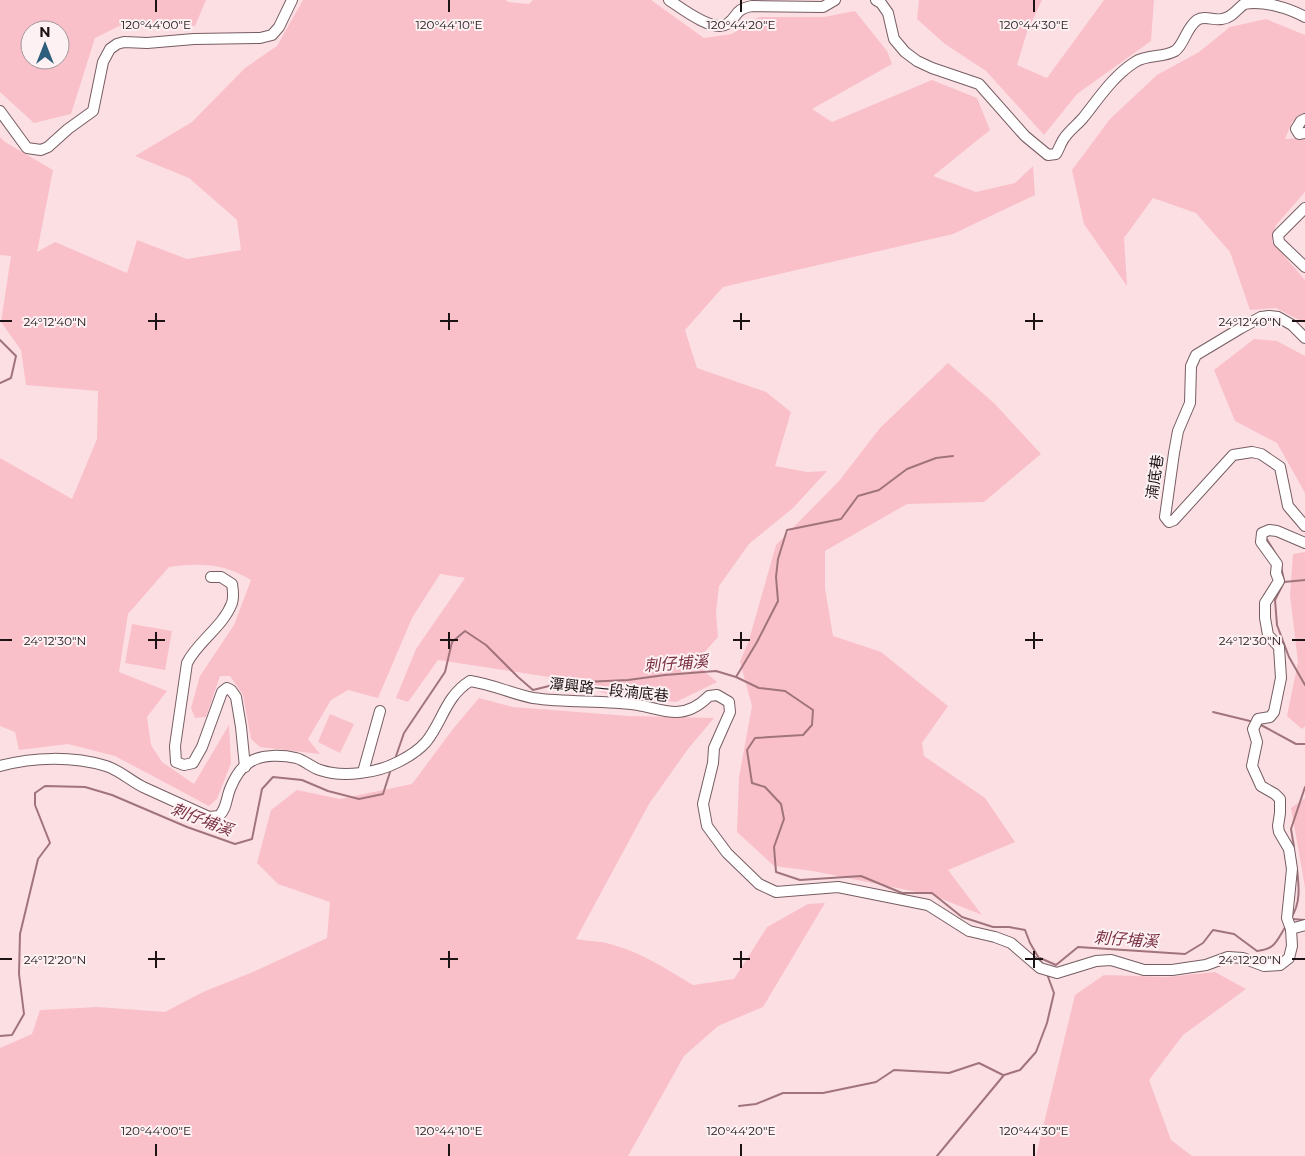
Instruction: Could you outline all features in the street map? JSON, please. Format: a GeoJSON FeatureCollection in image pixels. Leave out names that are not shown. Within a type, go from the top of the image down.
{"type":"FeatureCollection","features":[{"type":"Feature","properties":{"kind":"street"},"geometry":{"type":"LineString","coordinates":[[0,111],[27,148],[41,150],[48,147],[68,129],[93,111],[103,62],[110,49],[117,44],[124,42],[147,43],[194,39],[260,38],[272,35],[292,0]]}},
{"type":"Feature","properties":{"kind":"street"},"geometry":{"type":"LineString","coordinates":[[669,0],[707,24],[721,26],[727,24],[741,8],[752,6],[823,7],[835,0]]}},
{"type":"Feature","properties":{"kind":"street"},"geometry":{"type":"LineString","coordinates":[[876,0],[881,3],[888,13],[894,39],[905,52],[917,61],[932,68],[979,84],[1019,130],[1048,155],[1056,154],[1064,138],[1104,90],[1130,66],[1136,61],[1150,56],[1168,54],[1177,50],[1188,29],[1198,19],[1210,17],[1222,20],[1231,16],[1246,3],[1262,0],[1288,7],[1305,16]]}},
{"type":"Feature","properties":{"kind":"street"},"geometry":{"type":"LineString","coordinates":[[1305,119],[1301,121],[1296,129],[1299,134],[1305,133]]}},
{"type":"Feature","properties":{"kind":"street"},"geometry":{"type":"LineString","coordinates":[[1305,208],[1278,235],[1279,242],[1305,268]]}},
{"type":"Feature","properties":{"kind":"street","name":"湳底巷"},"geometry":{"type":"LineString","coordinates":[[1305,338],[1292,325],[1278,317],[1261,317],[1196,355],[1191,366],[1190,403],[1178,431],[1165,517],[1169,522],[1174,520],[1233,455],[1252,452],[1262,454],[1280,467],[1288,506],[1305,526]]}},
{"type":"Feature","properties":{"kind":"street"},"geometry":{"type":"LineString","coordinates":[[1305,543],[1277,531],[1269,530],[1262,533],[1261,542],[1277,564],[1276,573],[1279,581],[1264,603],[1268,635],[1278,647],[1281,678],[1274,712],[1270,717],[1255,725],[1257,742],[1252,766],[1260,786],[1280,799],[1278,826],[1288,848],[1292,869],[1286,918],[1291,929],[1305,925]]}},
{"type":"Feature","properties":{"kind":"street"},"geometry":{"type":"LineString","coordinates":[[0,766],[45,759],[88,762],[109,767],[142,786],[210,817],[219,816],[225,810],[230,789],[244,767],[241,727],[236,697],[231,690],[227,688],[222,692],[202,747],[192,764],[184,765],[176,762],[175,746],[187,663],[192,652],[216,628],[232,603],[232,584],[221,577],[211,577]]}},
{"type":"Feature","properties":{"kind":"street","name":"潭興路一段湳底巷"},"geometry":{"type":"LineString","coordinates":[[244,767],[250,762],[276,756],[296,758],[320,770],[340,774],[376,770],[397,763],[413,754],[426,741],[458,688],[470,681],[485,683],[534,698],[637,705],[675,712],[691,709],[702,703],[709,696],[717,696],[729,702],[730,712],[714,748],[713,762],[703,804],[707,826],[727,853],[759,884],[776,892],[838,887],[928,905],[969,931],[1011,943],[1040,968],[1057,973],[1096,961],[1111,960],[1144,970],[1172,970],[1206,965],[1228,957],[1243,958],[1264,966],[1280,965],[1289,958],[1292,946],[1291,929]]}},
{"type":"Feature","properties":{"kind":"street"},"geometry":{"type":"LineString","coordinates":[[363,772],[380,710]]}},
{"type":"Feature","properties":{"kind":"shaded area"},"geometry":{"type":"Polygon","coordinates":[[[0,0],[206,0],[195,26],[131,20],[95,38],[71,114],[34,123],[0,92],[0,0]]]}},
{"type":"Feature","properties":{"kind":"shaded area"},"geometry":{"type":"Polygon","coordinates":[[[303,0],[506,0],[508,2],[529,4],[533,0],[651,0],[704,38],[732,34],[759,17],[824,17],[855,11],[887,51],[892,64],[812,109],[832,122],[932,80],[977,98],[990,130],[933,176],[976,192],[1015,183],[1033,166],[1035,195],[953,234],[723,287],[685,330],[697,368],[766,392],[791,412],[775,466],[807,472],[827,471],[793,508],[749,544],[719,586],[716,613],[718,637],[695,663],[717,682],[676,702],[613,696],[562,679],[438,660],[408,702],[396,698],[416,649],[465,578],[440,574],[412,618],[378,698],[348,690],[331,700],[308,739],[320,754],[260,747],[251,739],[243,695],[230,676],[220,676],[206,717],[195,718],[191,708],[200,676],[234,625],[251,580],[241,574],[221,567],[192,565],[169,567],[128,614],[119,672],[167,691],[147,717],[151,745],[162,762],[194,784],[229,725],[231,763],[217,799],[209,806],[115,756],[68,744],[19,750],[15,732],[0,726],[0,458],[72,499],[97,439],[98,391],[26,385],[21,350],[1,322],[11,256],[0,255],[0,137],[5,142],[53,170],[37,252],[55,242],[127,273],[137,240],[187,259],[241,250],[237,220],[189,178],[135,156],[192,122],[245,68],[277,46],[303,0]]]}},
{"type":"Feature","properties":{"kind":"shaded area"},"geometry":{"type":"Polygon","coordinates":[[[919,0],[1042,0],[1027,32],[1017,65],[1047,78],[1104,0],[1154,0],[1151,41],[1077,94],[1044,135],[986,71],[945,44],[917,19],[919,0]]]}},
{"type":"Feature","properties":{"kind":"shaded area"},"geometry":{"type":"Polygon","coordinates":[[[1266,19],[1305,35],[1305,114],[1292,122],[1285,139],[1305,138],[1305,192],[1276,225],[1272,242],[1305,280],[1305,323],[1276,308],[1250,310],[1230,252],[1196,213],[1153,198],[1124,238],[1127,286],[1084,224],[1072,170],[1110,119],[1157,75],[1199,52],[1230,27],[1266,19]]]}},
{"type":"Feature","properties":{"kind":"shaded area"},"geometry":{"type":"Polygon","coordinates":[[[1254,339],[1277,341],[1305,356],[1305,493],[1277,443],[1235,421],[1214,370],[1254,339]]]}},
{"type":"Feature","properties":{"kind":"shaded area"},"geometry":{"type":"Polygon","coordinates":[[[948,363],[994,403],[1041,454],[984,502],[907,504],[825,551],[825,588],[833,636],[881,652],[948,706],[922,743],[924,756],[985,798],[1015,842],[948,870],[982,915],[932,895],[813,871],[774,866],[737,832],[739,777],[752,706],[740,662],[749,640],[776,545],[839,481],[880,428],[948,363]]]}},
{"type":"Feature","properties":{"kind":"shaded area"},"geometry":{"type":"Polygon","coordinates":[[[1305,552],[1305,726],[1302,729],[1287,716],[1298,662],[1290,595],[1293,554],[1305,552]]]}},
{"type":"Feature","properties":{"kind":"shaded area"},"geometry":{"type":"Polygon","coordinates":[[[132,624],[172,631],[165,670],[125,663],[132,624]]]}},
{"type":"Feature","properties":{"kind":"shaded area"},"geometry":{"type":"Polygon","coordinates":[[[479,698],[513,707],[629,716],[714,718],[688,749],[649,804],[576,939],[621,947],[653,962],[693,985],[734,979],[767,927],[808,904],[825,903],[763,1007],[718,1026],[684,1056],[628,1156],[0,1156],[0,1048],[32,1034],[40,1010],[98,1007],[165,1012],[203,992],[253,972],[327,938],[330,902],[278,884],[257,863],[271,810],[297,790],[340,799],[412,784],[479,698]]]}},
{"type":"Feature","properties":{"kind":"shaded area"},"geometry":{"type":"Polygon","coordinates":[[[330,714],[354,724],[340,753],[318,742],[330,714]]]}},
{"type":"Feature","properties":{"kind":"shaded area"},"geometry":{"type":"Polygon","coordinates":[[[1305,798],[1305,887],[1291,808],[1305,798]]]}},
{"type":"Feature","properties":{"kind":"shaded area"},"geometry":{"type":"Polygon","coordinates":[[[1215,972],[1246,989],[1183,1035],[1149,1080],[1171,1140],[1192,1156],[1036,1156],[1075,995],[1104,975],[1167,977],[1215,972]]]}},
{"type":"Feature","properties":{"kind":"waterway"},"geometry":{"type":"LineString","coordinates":[[0,340],[16,356],[11,378],[0,383]]}},
{"type":"Feature","properties":{"kind":"waterway"},"geometry":{"type":"LineString","coordinates":[[736,677],[778,601],[776,577],[778,559],[787,530],[841,519],[858,496],[879,490],[907,469],[936,458],[953,456]]}},
{"type":"Feature","properties":{"kind":"waterway"},"geometry":{"type":"LineString","coordinates":[[1266,538],[1279,559]]}},
{"type":"Feature","properties":{"kind":"waterway"},"geometry":{"type":"LineString","coordinates":[[1281,566],[1284,581]]}},
{"type":"Feature","properties":{"kind":"waterway","name":"刺仔埔溪"},"geometry":{"type":"LineString","coordinates":[[1305,580],[1284,582],[1275,600],[1277,625],[1289,657],[1305,685]]}},
{"type":"Feature","properties":{"kind":"waterway","name":"刺仔埔溪"},"geometry":{"type":"LineString","coordinates":[[395,759],[404,733],[445,672],[452,642],[465,631],[486,645],[533,690],[561,683],[628,680],[716,671],[736,677],[759,688],[785,691],[813,710],[812,725],[803,735],[755,738],[747,750],[752,783],[765,787],[781,804],[784,819],[774,847],[776,872],[800,880],[861,876],[902,893],[932,893],[962,917],[993,927],[1025,930],[1043,965]]}},
{"type":"Feature","properties":{"kind":"waterway"},"geometry":{"type":"LineString","coordinates":[[1213,712],[1254,722]]}},
{"type":"Feature","properties":{"kind":"waterway"},"geometry":{"type":"LineString","coordinates":[[1261,725],[1296,744],[1305,744]]}},
{"type":"Feature","properties":{"kind":"waterway","name":"刺仔埔溪"},"geometry":{"type":"LineString","coordinates":[[0,1036],[12,1035],[24,1014],[19,974],[20,934],[38,859],[50,843],[35,805],[35,793],[45,786],[85,787],[112,795],[187,827],[235,844],[252,839],[262,789],[273,777],[302,780],[328,791],[359,799],[383,794],[391,769]]}},
{"type":"Feature","properties":{"kind":"waterway","name":"刺仔埔溪"},"geometry":{"type":"LineString","coordinates":[[1294,847],[1291,829],[1305,787]]}},
{"type":"Feature","properties":{"kind":"waterway","name":"刺仔埔溪"},"geometry":{"type":"LineString","coordinates":[[1291,918],[1298,900],[1297,869]]}},
{"type":"Feature","properties":{"kind":"waterway"},"geometry":{"type":"LineString","coordinates":[[1292,919],[1305,920]]}},
{"type":"Feature","properties":{"kind":"waterway","name":"刺仔埔溪"},"geometry":{"type":"LineString","coordinates":[[1040,958],[1056,965],[1078,947],[1185,954],[1203,943],[1213,930],[1234,934],[1257,951],[1272,946],[1286,926]]}},
{"type":"Feature","properties":{"kind":"waterway"},"geometry":{"type":"LineString","coordinates":[[937,1156],[1004,1075],[1020,1070],[1036,1052],[1047,1023],[1054,993],[1047,974]]}},
{"type":"Feature","properties":{"kind":"waterway"},"geometry":{"type":"LineString","coordinates":[[739,1106],[756,1104],[783,1093],[823,1093],[876,1082],[894,1070],[949,1073],[979,1063],[1003,1075]]}}]}
